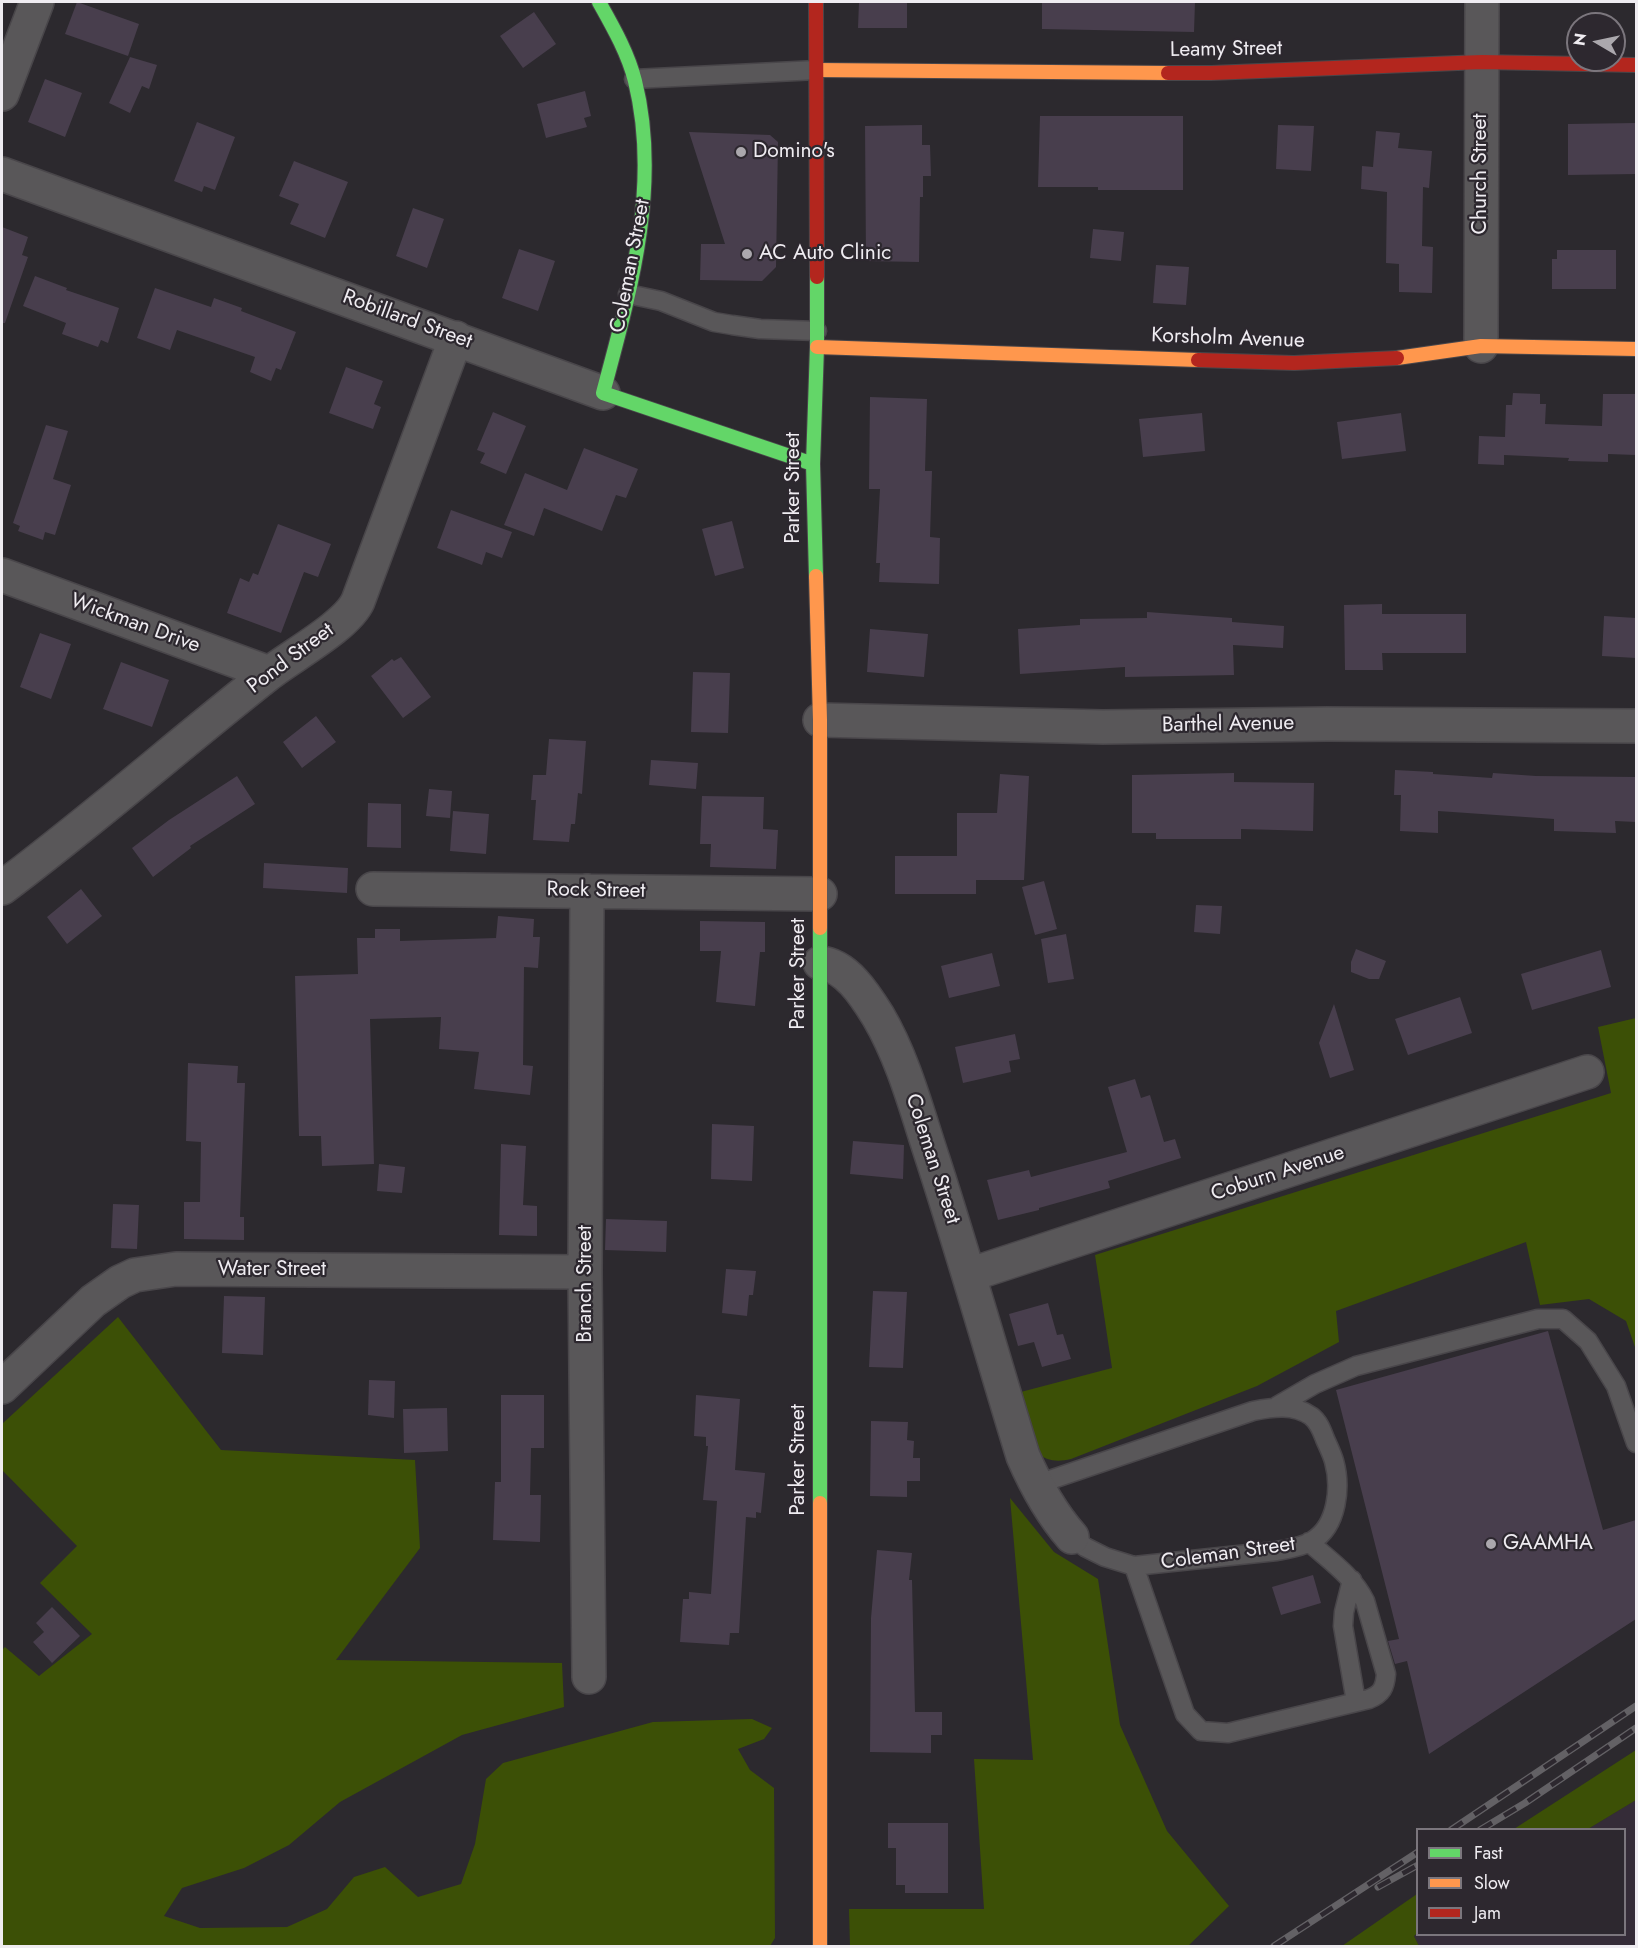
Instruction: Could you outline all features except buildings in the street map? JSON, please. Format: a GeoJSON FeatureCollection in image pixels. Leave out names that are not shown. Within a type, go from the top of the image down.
{"type":"FeatureCollection","features":[{"type":"Feature","properties":{"kind":"street"},"geometry":{"type":"LineString","coordinates":[[2,94],[37,2]]}},
{"type":"Feature","properties":{"kind":"street","name":"Coleman Street"},"geometry":{"type":"LineString","coordinates":[[599,2],[614,30],[634,79],[642,113],[645,189],[641,231],[603,393]]}},
{"type":"Feature","properties":{"kind":"street","name":"Parker Street"},"geometry":{"type":"LineString","coordinates":[[816,2],[817,339],[813,464],[820,720],[820,1947]]}},
{"type":"Feature","properties":{"kind":"street","name":"Church Street"},"geometry":{"type":"LineString","coordinates":[[1481,346],[1482,2]]}},
{"type":"Feature","properties":{"kind":"street","name":"Leamy Street"},"geometry":{"type":"LineString","coordinates":[[817,70],[1211,73],[1482,62],[1636,65]]}},
{"type":"Feature","properties":{"kind":"street","name":"Robillard Street"},"geometry":{"type":"LineString","coordinates":[[2,174],[603,393],[813,464]]}},
{"type":"Feature","properties":{"kind":"street","name":"Pond Street"},"geometry":{"type":"LineString","coordinates":[[2,888],[269,673],[349,615],[356,606],[456,338]]}},
{"type":"Feature","properties":{"kind":"street","name":"Korsholm Avenue"},"geometry":{"type":"LineString","coordinates":[[817,339],[1294,363],[1403,358],[1481,346],[1636,349]]}},
{"type":"Feature","properties":{"kind":"street","name":"Wickman Drive"},"geometry":{"type":"LineString","coordinates":[[2,575],[269,673]]}},
{"type":"Feature","properties":{"kind":"street","name":"Barthel Avenue"},"geometry":{"type":"LineString","coordinates":[[820,720],[1103,727],[1327,724],[1636,726]]}},
{"type":"Feature","properties":{"kind":"street","name":"Rock Street"},"geometry":{"type":"LineString","coordinates":[[373,889],[820,894]]}},
{"type":"Feature","properties":{"kind":"street","name":"Branch Street"},"geometry":{"type":"LineString","coordinates":[[587,891],[585,1272],[589,1677]]}},
{"type":"Feature","properties":{"kind":"street","name":"Coleman Street"},"geometry":{"type":"LineString","coordinates":[[820,963],[836,967],[861,992],[878,1016],[893,1047],[914,1102],[969,1275],[1023,1456],[1035,1485],[1054,1516],[1072,1537]]}},
{"type":"Feature","properties":{"kind":"street","name":"Coburn Avenue"},"geometry":{"type":"LineString","coordinates":[[969,1275],[1587,1072]]}},
{"type":"Feature","properties":{"kind":"street","name":"Water Street"},"geometry":{"type":"LineString","coordinates":[[2,1387],[93,1301],[120,1282],[148,1272],[176,1269],[585,1272]]}},
{"type":"Feature","properties":{"kind":"lane"},"geometry":{"type":"LineString","coordinates":[[634,79],[817,70]]}},
{"type":"Feature","properties":{"kind":"lane"},"geometry":{"type":"LineString","coordinates":[[628,294],[661,302],[714,322],[817,339]]}},
{"type":"Feature","properties":{"kind":"lane"},"geometry":{"type":"LineString","coordinates":[[1277,1406],[1315,1384],[1356,1366],[1538,1319],[1563,1319],[1588,1341],[1616,1386],[1636,1443]]}},
{"type":"Feature","properties":{"kind":"lane","name":"Coleman Street"},"geometry":{"type":"LineString","coordinates":[[1035,1485],[1253,1411],[1277,1406],[1302,1411],[1313,1417],[1320,1427],[1334,1461],[1338,1486],[1335,1505],[1322,1533],[1309,1542],[1277,1551],[1134,1566],[1105,1557],[1085,1547],[1072,1537]]}},
{"type":"Feature","properties":{"kind":"lane"},"geometry":{"type":"LineString","coordinates":[[1134,1566],[1185,1714],[1201,1731],[1228,1733],[1356,1702],[1378,1695],[1385,1684],[1386,1674],[1360,1590],[1309,1542]]}},
{"type":"Feature","properties":{"kind":"lane"},"geometry":{"type":"LineString","coordinates":[[1352,1580],[1343,1626],[1356,1702]]}},
{"type":"Feature","properties":{"kind":"shaded area"},"geometry":{"type":"Polygon","coordinates":[[[1636,1800],[1636,1946],[1419,1946],[1414,1936],[1416,1934],[1416,1936],[1626,1936],[1626,1828],[1590,1828],[1636,1800]]]}},
{"type":"Feature","properties":{"kind":"green space"},"geometry":{"type":"Polygon","coordinates":[[[1636,1018],[1636,1350],[1626,1321],[1589,1299],[1540,1305],[1526,1242],[1336,1311],[1339,1342],[1257,1386],[1071,1459],[1056,1461],[1045,1458],[1030,1442],[1017,1393],[1112,1368],[1095,1255],[1611,1093],[1598,1027],[1636,1018]]]}},
{"type":"Feature","properties":{"kind":"green space"},"geometry":{"type":"Polygon","coordinates":[[[118,1317],[221,1450],[415,1460],[420,1548],[336,1660],[562,1663],[564,1707],[462,1735],[340,1802],[289,1845],[244,1868],[182,1888],[164,1916],[200,1928],[287,1927],[327,1909],[354,1877],[385,1867],[418,1897],[461,1884],[475,1844],[486,1779],[503,1763],[653,1722],[752,1719],[772,1728],[764,1739],[738,1749],[750,1770],[774,1788],[775,1938],[770,1946],[2,1946],[2,1650],[5,1647],[39,1676],[92,1634],[40,1583],[77,1546],[2,1470],[2,1424],[118,1317]]]}},
{"type":"Feature","properties":{"kind":"green space"},"geometry":{"type":"Polygon","coordinates":[[[1010,1498],[1054,1552],[1098,1579],[1120,1725],[1167,1831],[1229,1906],[1188,1946],[850,1946],[849,1909],[984,1909],[974,1759],[1033,1760],[1010,1498]]]}},
{"type":"Feature","properties":{"kind":"green space"},"geometry":{"type":"Polygon","coordinates":[[[1636,1750],[1636,1800],[1590,1828],[1516,1828],[1636,1750]]]}},
{"type":"Feature","properties":{"kind":"green space"},"geometry":{"type":"Polygon","coordinates":[[[1416,1895],[1416,1934],[1414,1936],[1419,1946],[1342,1946],[1416,1895]]]}},
{"type":"Feature","properties":{"kind":"railway"},"geometry":{"type":"LineString","coordinates":[[1454,1828],[1636,1706]]}},
{"type":"Feature","properties":{"kind":"railway"},"geometry":{"type":"LineString","coordinates":[[1483,1828],[1525,1803],[1636,1728]]}},
{"type":"Feature","properties":{"kind":"railway"},"geometry":{"type":"LineString","coordinates":[[1274,1946],[1416,1853]]}},
{"type":"Feature","properties":{"kind":"railway"},"geometry":{"type":"LineString","coordinates":[[1378,1887],[1416,1866]]}},
{"type":"Feature","properties":{"kind":"traffic: fast"},"geometry":{"type":"LineString","coordinates":[[599,2],[620,40],[635,81],[642,120],[645,160],[639,238],[632,278],[603,393],[813,464]]}},
{"type":"Feature","properties":{"kind":"traffic: fast"},"geometry":{"type":"LineString","coordinates":[[816,576],[813,464],[817,277]]}},
{"type":"Feature","properties":{"kind":"traffic: fast"},"geometry":{"type":"LineString","coordinates":[[820,928],[820,1503]]}},
{"type":"Feature","properties":{"kind":"traffic: slow"},"geometry":{"type":"LineString","coordinates":[[817,70],[1168,73]]}},
{"type":"Feature","properties":{"kind":"traffic: slow"},"geometry":{"type":"LineString","coordinates":[[1397,358],[1481,346],[1636,349]]}},
{"type":"Feature","properties":{"kind":"traffic: slow"},"geometry":{"type":"LineString","coordinates":[[817,347],[1198,360]]}},
{"type":"Feature","properties":{"kind":"traffic: slow"},"geometry":{"type":"LineString","coordinates":[[816,576],[820,720],[820,928]]}},
{"type":"Feature","properties":{"kind":"traffic: slow"},"geometry":{"type":"LineString","coordinates":[[820,1503],[820,1946]]}},
{"type":"Feature","properties":{"kind":"traffic: jam"},"geometry":{"type":"LineString","coordinates":[[816,2],[817,277]]}},
{"type":"Feature","properties":{"kind":"traffic: jam"},"geometry":{"type":"LineString","coordinates":[[1168,73],[1482,62],[1636,65]]}},
{"type":"Feature","properties":{"kind":"traffic: jam"},"geometry":{"type":"LineString","coordinates":[[1198,360],[1294,363],[1397,358]]}},
{"type":"Feature","properties":{"kind":"place","name":"Domino's"},"geometry":{"type":"Point","coordinates":[741,152]}},
{"type":"Feature","properties":{"kind":"place","name":"AC Auto Clinic"},"geometry":{"type":"Point","coordinates":[747,254]}},
{"type":"Feature","properties":{"kind":"place","name":"GAAMHA"},"geometry":{"type":"Point","coordinates":[1491,1544]}}]}
